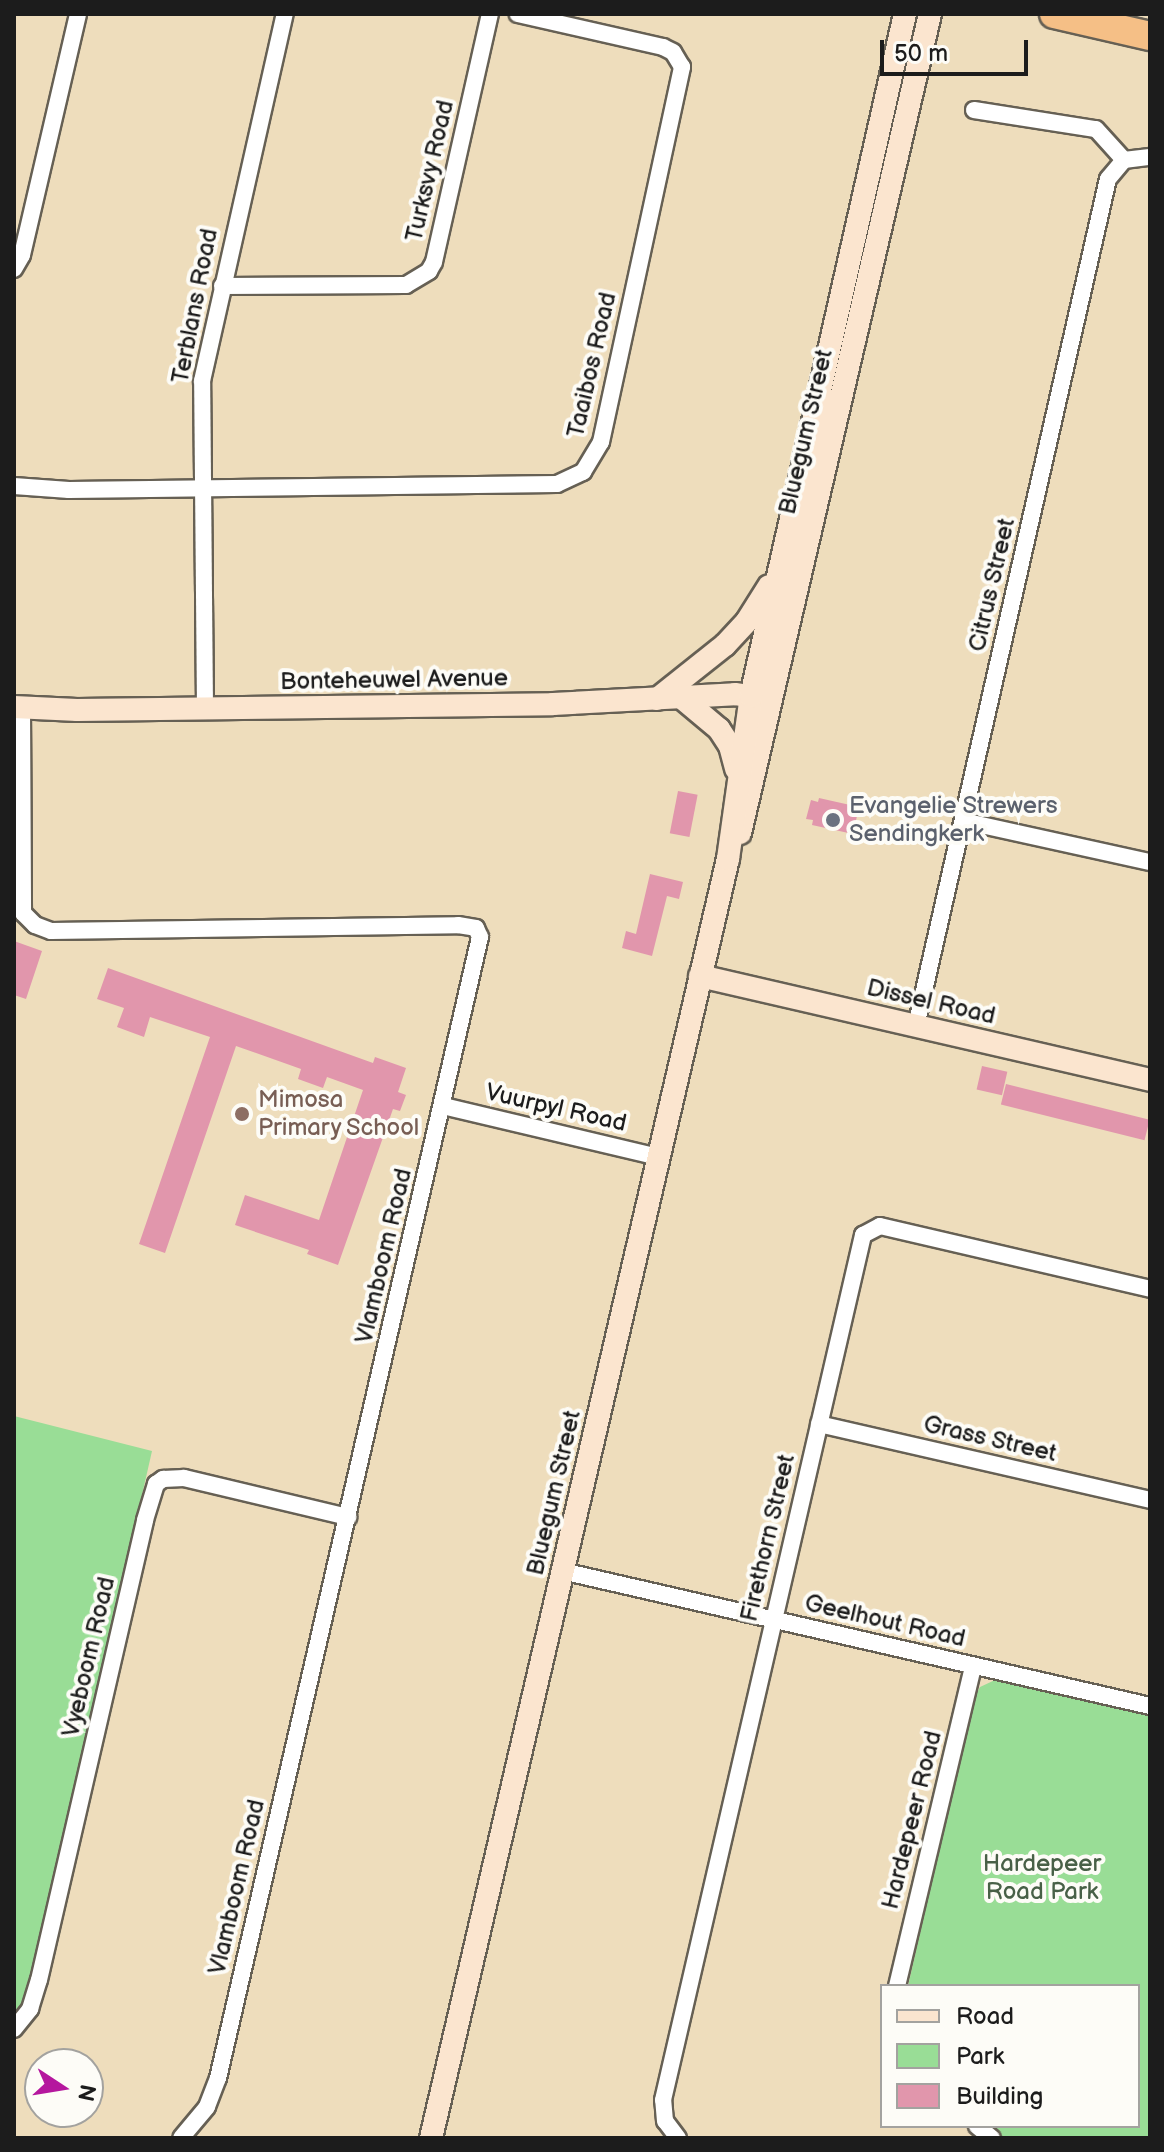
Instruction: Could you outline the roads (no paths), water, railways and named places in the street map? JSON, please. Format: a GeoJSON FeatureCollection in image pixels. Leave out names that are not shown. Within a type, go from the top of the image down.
{"type":"FeatureCollection","features":[{"type":"Feature","properties":{"kind":"highway"},"geometry":{"type":"LineString","coordinates":[[1054,14],[1150,36]]}},
{"type":"Feature","properties":{"kind":"street"},"geometry":{"type":"LineString","coordinates":[[14,269],[22,255],[78,14]]}},
{"type":"Feature","properties":{"kind":"street","name":"Terblans Road"},"geometry":{"type":"LineString","coordinates":[[205,709],[202,381],[285,14]]}},
{"type":"Feature","properties":{"kind":"street","name":"Turksvy Road"},"geometry":{"type":"LineString","coordinates":[[222,286],[406,285],[429,271],[434,262],[490,14]]}},
{"type":"Feature","properties":{"kind":"street","name":"Taaibos Road"},"geometry":{"type":"LineString","coordinates":[[14,486],[40,490],[557,484],[583,472],[594,459],[682,67],[673,52],[663,47],[518,14]]}},
{"type":"Feature","properties":{"kind":"street","name":"Bluegum Street"},"geometry":{"type":"LineString","coordinates":[[431,2138],[728,859],[737,778],[751,696],[905,14]]}},
{"type":"Feature","properties":{"kind":"street","name":"Bluegum Street"},"geometry":{"type":"LineString","coordinates":[[728,859],[745,820],[930,14]]}},
{"type":"Feature","properties":{"kind":"street"},"geometry":{"type":"LineString","coordinates":[[974,110],[1096,129],[1124,160],[1150,157]]}},
{"type":"Feature","properties":{"kind":"street","name":"Citrus Street"},"geometry":{"type":"LineString","coordinates":[[916,1026],[1108,179],[1124,160]]}},
{"type":"Feature","properties":{"kind":"street"},"geometry":{"type":"LineString","coordinates":[[656,699],[737,633],[779,569]]}},
{"type":"Feature","properties":{"kind":"street","name":"Bonteheuwel Avenue"},"geometry":{"type":"LineString","coordinates":[[18,708],[553,704],[751,696],[773,699]]}},
{"type":"Feature","properties":{"kind":"street"},"geometry":{"type":"LineString","coordinates":[[682,698],[712,721],[726,738],[734,756],[737,778]]}},
{"type":"Feature","properties":{"kind":"street","name":"Vlamboom Road"},"geometry":{"type":"LineString","coordinates":[[18,708],[23,913],[35,925],[51,931],[458,925],[476,928],[480,937],[478,959],[213,2095],[181,2138]]}},
{"type":"Feature","properties":{"kind":"street"},"geometry":{"type":"LineString","coordinates":[[963,821],[1150,862]]}},
{"type":"Feature","properties":{"kind":"street","name":"Dissel Road"},"geometry":{"type":"LineString","coordinates":[[700,976],[1150,1080]]}},
{"type":"Feature","properties":{"kind":"street","name":"Vuurpyl Road"},"geometry":{"type":"LineString","coordinates":[[443,1106],[658,1157]]}},
{"type":"Feature","properties":{"kind":"street","name":"Firethorn Street"},"geometry":{"type":"LineString","coordinates":[[678,2138],[665,2121],[663,2100],[860,1241],[872,1228],[1150,1289]]}},
{"type":"Feature","properties":{"kind":"street","name":"Grass Street"},"geometry":{"type":"LineString","coordinates":[[819,1424],[1150,1500]]}},
{"type":"Feature","properties":{"kind":"street","name":"Vyeboom Road"},"geometry":{"type":"LineString","coordinates":[[14,2029],[30,2009],[39,1980],[151,1492],[156,1484],[163,1479],[184,1478],[348,1517]]}},
{"type":"Feature","properties":{"kind":"street","name":"Geelhout Road"},"geometry":{"type":"LineString","coordinates":[[562,1571],[1150,1706]]}},
{"type":"Feature","properties":{"kind":"street","name":"Hardepeer Road"},"geometry":{"type":"LineString","coordinates":[[897,1984],[973,1666]]}},
{"type":"Feature","properties":{"kind":"place","name":"Evangelie Strewers Sendingkerk"},"geometry":{"type":"Point","coordinates":[833,820]}},
{"type":"Feature","properties":{"kind":"place","name":"Mimosa Primary School"},"geometry":{"type":"Point","coordinates":[242,1114]}},
{"type":"Feature","properties":{"kind":"park label","name":"Hardepeer Road Park"},"geometry":{"type":"Point","coordinates":[1042,1878]}}]}
